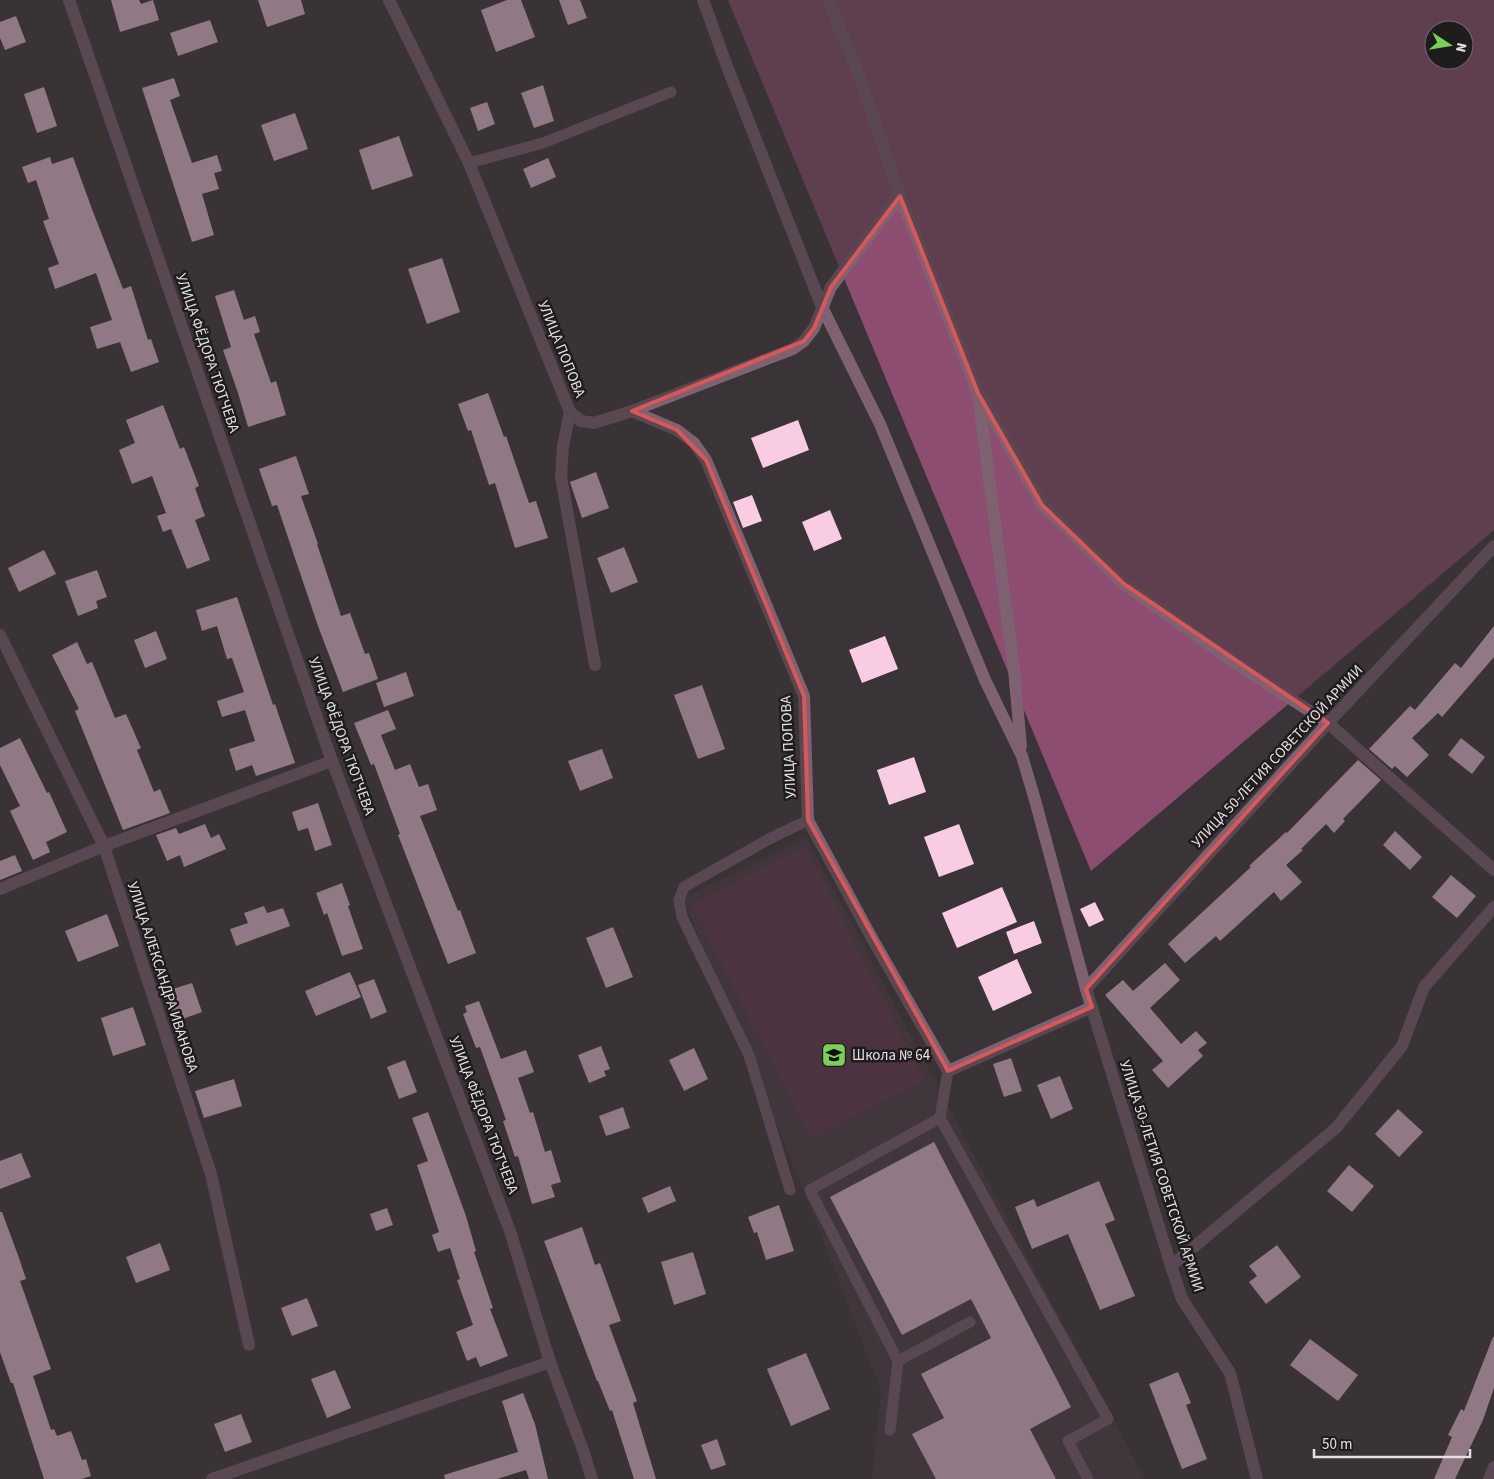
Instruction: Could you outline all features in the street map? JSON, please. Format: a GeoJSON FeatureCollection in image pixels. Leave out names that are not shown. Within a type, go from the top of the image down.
{"type":"FeatureCollection","features":[{"type":"Feature","properties":{"kind":"street","name":"УЛИЦА ФЁДОРА ТЮТЧЕВА"},"geometry":{"type":"LineString","coordinates":[[69,0],[332,761],[510,1231],[550,1362],[592,1479]]}},
{"type":"Feature","properties":{"kind":"street","name":"УЛИЦА ПОПОВА"},"geometry":{"type":"LineString","coordinates":[[389,0],[468,163],[570,412],[581,421],[594,423],[632,411],[677,430],[694,443],[706,460],[804,696],[808,820]]}},
{"type":"Feature","properties":{"kind":"street"},"geometry":{"type":"LineString","coordinates":[[703,0],[728,69],[822,307],[880,424],[985,680],[1022,756]]}},
{"type":"Feature","properties":{"kind":"street"},"geometry":{"type":"LineString","coordinates":[[828,0],[857,70],[900,196],[978,393],[1042,505],[1124,584],[1225,656],[1328,723],[1494,870]]}},
{"type":"Feature","properties":{"kind":"street"},"geometry":{"type":"LineString","coordinates":[[632,411],[793,348],[804,341],[814,328],[831,287],[900,196]]}},
{"type":"Feature","properties":{"kind":"street"},"geometry":{"type":"LineString","coordinates":[[978,393],[1014,670],[1022,756]]}},
{"type":"Feature","properties":{"kind":"street"},"geometry":{"type":"LineString","coordinates":[[570,412],[563,446],[561,477],[594,665]]}},
{"type":"Feature","properties":{"kind":"street","name":"УЛИЦА 50-ЛЕТИЯ СОВЕТСКОЙ АРМИИ"},"geometry":{"type":"LineString","coordinates":[[1086,989],[1328,723],[1494,546]]}},
{"type":"Feature","properties":{"kind":"street","name":"УЛИЦА АЛЕКСАНДРА ИВАНОВА"},"geometry":{"type":"LineString","coordinates":[[0,635],[104,846],[211,1174],[249,1345]]}},
{"type":"Feature","properties":{"kind":"street","name":"УЛИЦА 50-ЛЕТИЯ СОВЕТСКОЙ АРМИИ"},"geometry":{"type":"LineString","coordinates":[[1022,756],[1086,989],[1171,1266],[1182,1299],[1230,1373],[1257,1479]]}},
{"type":"Feature","properties":{"kind":"street"},"geometry":{"type":"LineString","coordinates":[[0,889],[104,846],[332,761]]}},
{"type":"Feature","properties":{"kind":"street"},"geometry":{"type":"LineString","coordinates":[[808,820],[948,1072],[1092,1008]]}},
{"type":"Feature","properties":{"kind":"street"},"geometry":{"type":"LineString","coordinates":[[1171,1266],[1336,1128],[1402,1046],[1424,987],[1494,907]]}},
{"type":"Feature","properties":{"kind":"street"},"geometry":{"type":"LineString","coordinates":[[212,1479],[550,1362]]}},
{"type":"Feature","properties":{"kind":"street"},"geometry":{"type":"LineString","coordinates":[[1488,1479],[1494,1467]]}},
{"type":"Feature","properties":{"kind":"lane"},"geometry":{"type":"LineString","coordinates":[[468,163],[543,142],[671,92]]}},
{"type":"Feature","properties":{"kind":"lane"},"geometry":{"type":"LineString","coordinates":[[790,1190],[749,1055],[682,916],[679,900],[684,887],[769,839],[808,820]]}},
{"type":"Feature","properties":{"kind":"lane"},"geometry":{"type":"LineString","coordinates":[[948,1072],[940,1118],[1108,1419],[1068,1441],[1088,1479]]}},
{"type":"Feature","properties":{"kind":"lane"},"geometry":{"type":"LineString","coordinates":[[890,1430],[898,1361],[810,1190],[940,1118]]}},
{"type":"Feature","properties":{"kind":"lane"},"geometry":{"type":"LineString","coordinates":[[898,1361],[970,1322]]}},
{"type":"Feature","properties":{"kind":"highlighted area"},"geometry":{"type":"Polygon","coordinates":[[[900,196],[978,393],[1042,505],[1124,584],[1328,723],[1086,989],[1092,1007],[948,1071],[808,820],[804,696],[706,460],[677,430],[632,411],[804,341],[814,328],[831,287],[900,196]]]}},
{"type":"Feature","properties":{"kind":"shaded area"},"geometry":{"type":"Polygon","coordinates":[[[728,0],[1494,0],[1494,530],[1091,871],[728,0]]]}},
{"type":"Feature","properties":{"kind":"shaded area","name":"Школа № 64"},"geometry":{"type":"Polygon","coordinates":[[[806,837],[1145,1479],[872,1479],[881,1391],[812,1211],[683,898],[806,837]]]}},
{"type":"Feature","properties":{"kind":"shaded area"},"geometry":{"type":"Polygon","coordinates":[[[805,846],[925,1080],[811,1139],[691,905],[805,846]]]}},
{"type":"Feature","properties":{"kind":"building"},"geometry":{"type":"Polygon","coordinates":[[[111,0],[139,0],[141,4],[153,0],[159,20],[120,32],[111,0]]]}},
{"type":"Feature","properties":{"kind":"building"},"geometry":{"type":"Polygon","coordinates":[[[258,0],[301,0],[305,14],[267,27],[258,0]]]}},
{"type":"Feature","properties":{"kind":"building"},"geometry":{"type":"Polygon","coordinates":[[[507,0],[521,0],[535,37],[496,52],[481,10],[507,0]]]}},
{"type":"Feature","properties":{"kind":"building"},"geometry":{"type":"Polygon","coordinates":[[[559,0],[580,0],[587,18],[568,25],[559,0]]]}},
{"type":"Feature","properties":{"kind":"building"},"geometry":{"type":"Polygon","coordinates":[[[16,16],[26,42],[5,50],[0,38],[0,22],[16,16]]]}},
{"type":"Feature","properties":{"kind":"building"},"geometry":{"type":"Polygon","coordinates":[[[210,20],[218,42],[178,56],[170,33],[210,20]]]}},
{"type":"Feature","properties":{"kind":"building"},"geometry":{"type":"Polygon","coordinates":[[[174,78],[180,96],[170,100],[192,163],[217,155],[222,171],[214,173],[219,189],[202,194],[214,235],[192,242],[142,88],[174,78]]]}},
{"type":"Feature","properties":{"kind":"building"},"geometry":{"type":"Polygon","coordinates":[[[543,85],[554,121],[534,128],[521,93],[543,85]]]}},
{"type":"Feature","properties":{"kind":"building"},"geometry":{"type":"Polygon","coordinates":[[[44,87],[57,126],[37,133],[24,94],[44,87]]]}},
{"type":"Feature","properties":{"kind":"building"},"geometry":{"type":"Polygon","coordinates":[[[487,102],[495,124],[478,131],[470,108],[487,102]]]}},
{"type":"Feature","properties":{"kind":"building"},"geometry":{"type":"Polygon","coordinates":[[[295,113],[308,149],[274,161],[261,125],[295,113]]]}},
{"type":"Feature","properties":{"kind":"building"},"geometry":{"type":"Polygon","coordinates":[[[399,136],[413,176],[372,190],[359,150],[399,136]]]}},
{"type":"Feature","properties":{"kind":"building"},"geometry":{"type":"Polygon","coordinates":[[[50,157],[52,164],[73,157],[123,289],[131,286],[148,340],[151,339],[159,362],[131,372],[120,342],[97,349],[90,327],[112,320],[96,273],[55,289],[48,268],[59,264],[43,221],[49,219],[36,180],[28,183],[22,167],[50,157]]]}},
{"type":"Feature","properties":{"kind":"building"},"geometry":{"type":"Polygon","coordinates":[[[548,158],[556,177],[531,188],[523,169],[548,158]]]}},
{"type":"Feature","properties":{"kind":"building"},"geometry":{"type":"Polygon","coordinates":[[[442,258],[460,312],[427,324],[408,269],[442,258]]]}},
{"type":"Feature","properties":{"kind":"building"},"geometry":{"type":"Polygon","coordinates":[[[234,290],[244,320],[255,316],[260,332],[254,334],[271,383],[276,381],[286,415],[248,427],[223,350],[231,347],[215,296],[234,290]]]}},
{"type":"Feature","properties":{"kind":"building"},"geometry":{"type":"Polygon","coordinates":[[[488,393],[504,437],[506,436],[529,503],[536,501],[548,538],[515,548],[495,483],[489,485],[471,430],[468,431],[458,404],[488,393]]]}},
{"type":"Feature","properties":{"kind":"building"},"geometry":{"type":"Polygon","coordinates":[[[163,405],[180,449],[184,447],[199,486],[195,488],[205,516],[195,520],[210,560],[187,569],[171,529],[163,532],[157,516],[166,513],[152,476],[132,484],[119,450],[135,443],[126,420],[163,405]]]}},
{"type":"Feature","properties":{"kind":"building"},"geometry":{"type":"Polygon","coordinates":[[[798,420],[809,450],[763,468],[751,438],[798,420]]]}},
{"type":"Feature","properties":{"kind":"building"},"geometry":{"type":"Polygon","coordinates":[[[296,456],[309,494],[301,496],[341,616],[350,613],[365,654],[369,653],[378,679],[343,692],[318,626],[277,505],[272,506],[259,469],[296,456]]]}},
{"type":"Feature","properties":{"kind":"building"},"geometry":{"type":"Polygon","coordinates":[[[596,472],[609,508],[582,518],[570,482],[596,472]]]}},
{"type":"Feature","properties":{"kind":"building"},"geometry":{"type":"Polygon","coordinates":[[[752,495],[762,521],[743,528],[733,502],[752,495]]]}},
{"type":"Feature","properties":{"kind":"building"},"geometry":{"type":"Polygon","coordinates":[[[830,510],[842,539],[814,551],[802,522],[830,510]]]}},
{"type":"Feature","properties":{"kind":"building"},"geometry":{"type":"Polygon","coordinates":[[[624,547],[638,582],[611,593],[597,558],[624,547]]]}},
{"type":"Feature","properties":{"kind":"building"},"geometry":{"type":"Polygon","coordinates":[[[44,550],[56,574],[19,592],[8,568],[44,550]]]}},
{"type":"Feature","properties":{"kind":"building"},"geometry":{"type":"Polygon","coordinates":[[[97,570],[107,597],[96,601],[98,608],[78,616],[65,581],[97,570]]]}},
{"type":"Feature","properties":{"kind":"building"},"geometry":{"type":"Polygon","coordinates":[[[237,597],[273,705],[275,704],[295,763],[256,776],[252,765],[236,771],[229,749],[255,741],[245,710],[222,717],[217,701],[244,692],[232,658],[227,659],[217,626],[202,631],[196,610],[237,597]]]}},
{"type":"Feature","properties":{"kind":"building"},"geometry":{"type":"Polygon","coordinates":[[[1494,626],[1494,657],[1442,717],[1438,713],[1412,738],[1429,755],[1407,777],[1395,766],[1392,769],[1369,749],[1410,706],[1415,710],[1455,663],[1461,668],[1494,626]]]}},
{"type":"Feature","properties":{"kind":"building"},"geometry":{"type":"Polygon","coordinates":[[[156,631],[167,659],[145,668],[134,640],[156,631]]]}},
{"type":"Feature","properties":{"kind":"building"},"geometry":{"type":"Polygon","coordinates":[[[885,636],[898,669],[862,683],[849,650],[885,636]]]}},
{"type":"Feature","properties":{"kind":"building"},"geometry":{"type":"Polygon","coordinates":[[[77,642],[87,664],[92,662],[115,718],[126,714],[141,748],[137,750],[154,792],[160,789],[170,813],[123,830],[75,711],[79,709],[52,655],[77,642]]]}},
{"type":"Feature","properties":{"kind":"building"},"geometry":{"type":"Polygon","coordinates":[[[406,672],[414,696],[384,707],[376,683],[406,672]]]}},
{"type":"Feature","properties":{"kind":"building"},"geometry":{"type":"Polygon","coordinates":[[[702,685],[725,749],[698,759],[674,695],[702,685]]]}},
{"type":"Feature","properties":{"kind":"building"},"geometry":{"type":"Polygon","coordinates":[[[388,710],[396,729],[381,735],[395,770],[410,764],[419,787],[428,784],[437,810],[420,816],[476,953],[448,964],[398,835],[400,834],[374,764],[371,765],[354,723],[388,710]]]}},
{"type":"Feature","properties":{"kind":"building"},"geometry":{"type":"Polygon","coordinates":[[[20,738],[47,793],[49,792],[67,832],[46,842],[50,852],[33,860],[10,811],[20,806],[0,765],[0,748],[20,738]]]}},
{"type":"Feature","properties":{"kind":"building"},"geometry":{"type":"Polygon","coordinates":[[[1461,738],[1485,757],[1472,774],[1448,755],[1461,738]]]}},
{"type":"Feature","properties":{"kind":"building"},"geometry":{"type":"Polygon","coordinates":[[[602,749],[613,778],[580,791],[568,761],[602,749]]]}},
{"type":"Feature","properties":{"kind":"building"},"geometry":{"type":"Polygon","coordinates":[[[914,757],[926,792],[889,805],[877,770],[914,757]]]}},
{"type":"Feature","properties":{"kind":"building"},"geometry":{"type":"Polygon","coordinates":[[[1358,760],[1381,780],[1343,819],[1345,821],[1334,833],[1326,824],[1301,849],[1303,850],[1286,865],[1302,882],[1281,901],[1274,892],[1220,941],[1216,936],[1185,963],[1168,944],[1251,867],[1249,866],[1287,833],[1358,760]]]}},
{"type":"Feature","properties":{"kind":"building"},"geometry":{"type":"Polygon","coordinates":[[[318,803],[332,845],[315,851],[308,828],[298,831],[292,812],[318,803]]]}},
{"type":"Feature","properties":{"kind":"building"},"geometry":{"type":"Polygon","coordinates":[[[205,824],[211,838],[219,834],[226,849],[184,867],[180,855],[167,861],[156,835],[176,828],[179,834],[205,824]]]}},
{"type":"Feature","properties":{"kind":"building"},"geometry":{"type":"Polygon","coordinates":[[[959,824],[974,864],[939,877],[924,837],[959,824]]]}},
{"type":"Feature","properties":{"kind":"building"},"geometry":{"type":"Polygon","coordinates":[[[1395,831],[1422,857],[1410,870],[1383,845],[1395,831]]]}},
{"type":"Feature","properties":{"kind":"building"},"geometry":{"type":"Polygon","coordinates":[[[15,855],[22,871],[0,880],[0,861],[15,855]]]}},
{"type":"Feature","properties":{"kind":"building"},"geometry":{"type":"Polygon","coordinates":[[[1451,875],[1476,896],[1457,918],[1432,897],[1451,875]]]}},
{"type":"Feature","properties":{"kind":"building"},"geometry":{"type":"Polygon","coordinates":[[[342,883],[363,949],[342,956],[327,913],[324,915],[316,893],[342,883]]]}},
{"type":"Feature","properties":{"kind":"building"},"geometry":{"type":"Polygon","coordinates":[[[1002,887],[1017,922],[957,948],[942,913],[1002,887]]]}},
{"type":"Feature","properties":{"kind":"building"},"geometry":{"type":"Polygon","coordinates":[[[1095,902],[1104,920],[1089,927],[1080,909],[1095,902]]]}},
{"type":"Feature","properties":{"kind":"building"},"geometry":{"type":"Polygon","coordinates":[[[264,906],[267,913],[283,908],[290,926],[236,946],[230,929],[248,923],[244,913],[264,906]]]}},
{"type":"Feature","properties":{"kind":"building"},"geometry":{"type":"Polygon","coordinates":[[[107,914],[119,946],[78,962],[65,931],[107,914]]]}},
{"type":"Feature","properties":{"kind":"building"},"geometry":{"type":"Polygon","coordinates":[[[1034,921],[1042,943],[1014,954],[1006,932],[1034,921]]]}},
{"type":"Feature","properties":{"kind":"building"},"geometry":{"type":"Polygon","coordinates":[[[613,927],[633,977],[606,988],[586,938],[613,927]]]}},
{"type":"Feature","properties":{"kind":"building"},"geometry":{"type":"Polygon","coordinates":[[[1017,959],[1032,993],[993,1011],[978,977],[1017,959]]]}},
{"type":"Feature","properties":{"kind":"building"},"geometry":{"type":"Polygon","coordinates":[[[1165,963],[1180,980],[1150,1008],[1181,1044],[1196,1031],[1207,1043],[1198,1050],[1203,1056],[1168,1088],[1152,1070],[1163,1061],[1105,995],[1123,980],[1133,991],[1165,963]]]}},
{"type":"Feature","properties":{"kind":"building"},"geometry":{"type":"Polygon","coordinates":[[[350,972],[361,997],[316,1016],[305,991],[350,972]]]}},
{"type":"Feature","properties":{"kind":"building"},"geometry":{"type":"Polygon","coordinates":[[[374,979],[387,1012],[371,1019],[358,985],[374,979]]]}},
{"type":"Feature","properties":{"kind":"building"},"geometry":{"type":"Polygon","coordinates":[[[192,983],[202,1012],[174,1022],[163,992],[192,983]]]}},
{"type":"Feature","properties":{"kind":"building"},"geometry":{"type":"Polygon","coordinates":[[[479,1001],[501,1059],[526,1050],[534,1072],[518,1078],[530,1113],[533,1112],[545,1152],[551,1150],[561,1182],[551,1185],[555,1197],[532,1204],[518,1156],[515,1157],[503,1121],[506,1120],[480,1047],[476,1048],[463,1014],[467,1012],[465,1006],[479,1001]]]}},
{"type":"Feature","properties":{"kind":"building"},"geometry":{"type":"Polygon","coordinates":[[[133,1007],[146,1045],[113,1056],[101,1018],[133,1007]]]}},
{"type":"Feature","properties":{"kind":"building"},"geometry":{"type":"Polygon","coordinates":[[[601,1046],[610,1069],[604,1071],[606,1076],[589,1083],[578,1055],[601,1046]]]}},
{"type":"Feature","properties":{"kind":"building"},"geometry":{"type":"Polygon","coordinates":[[[694,1048],[708,1079],[684,1091],[669,1060],[694,1048]]]}},
{"type":"Feature","properties":{"kind":"building"},"geometry":{"type":"Polygon","coordinates":[[[1011,1058],[1022,1091],[1004,1097],[993,1064],[1011,1058]]]}},
{"type":"Feature","properties":{"kind":"building"},"geometry":{"type":"Polygon","coordinates":[[[405,1060],[417,1092],[399,1099],[387,1067],[405,1060]]]}},
{"type":"Feature","properties":{"kind":"building"},"geometry":{"type":"Polygon","coordinates":[[[1060,1076],[1073,1109],[1051,1119],[1037,1085],[1060,1076]]]}},
{"type":"Feature","properties":{"kind":"building"},"geometry":{"type":"Polygon","coordinates":[[[234,1079],[242,1106],[204,1118],[195,1091],[234,1079]]]}},
{"type":"Feature","properties":{"kind":"building"},"geometry":{"type":"Polygon","coordinates":[[[623,1107],[630,1128],[606,1136],[599,1116],[623,1107]]]}},
{"type":"Feature","properties":{"kind":"building"},"geometry":{"type":"Polygon","coordinates":[[[1398,1109],[1423,1132],[1399,1157],[1375,1134],[1398,1109]]]}},
{"type":"Feature","properties":{"kind":"building"},"geometry":{"type":"Polygon","coordinates":[[[428,1112],[466,1216],[476,1251],[474,1252],[493,1308],[490,1309],[508,1356],[480,1367],[476,1357],[467,1361],[456,1332],[473,1325],[457,1280],[460,1279],[450,1248],[438,1252],[432,1235],[439,1232],[417,1165],[428,1161],[412,1118],[428,1112]]]}},
{"type":"Feature","properties":{"kind":"building"},"geometry":{"type":"Polygon","coordinates":[[[934,1142],[1071,1407],[1030,1429],[1056,1479],[936,1479],[912,1434],[944,1418],[921,1374],[991,1338],[971,1299],[902,1335],[830,1197],[934,1142]]]}},
{"type":"Feature","properties":{"kind":"building"},"geometry":{"type":"Polygon","coordinates":[[[21,1153],[31,1177],[0,1189],[0,1161],[21,1153]]]}},
{"type":"Feature","properties":{"kind":"building"},"geometry":{"type":"Polygon","coordinates":[[[1349,1165],[1374,1186],[1352,1212],[1327,1191],[1349,1165]]]}},
{"type":"Feature","properties":{"kind":"building"},"geometry":{"type":"Polygon","coordinates":[[[1099,1181],[1115,1220],[1105,1224],[1135,1296],[1100,1310],[1068,1234],[1032,1249],[1015,1207],[1034,1199],[1037,1207],[1099,1181]]]}},
{"type":"Feature","properties":{"kind":"building"},"geometry":{"type":"Polygon","coordinates":[[[670,1186],[676,1201],[648,1213],[642,1198],[670,1186]]]}},
{"type":"Feature","properties":{"kind":"building"},"geometry":{"type":"Polygon","coordinates":[[[779,1205],[794,1251],[766,1260],[757,1232],[754,1233],[748,1217],[779,1205]]]}},
{"type":"Feature","properties":{"kind":"building"},"geometry":{"type":"Polygon","coordinates":[[[387,1208],[393,1225],[376,1231],[370,1214],[387,1208]]]}},
{"type":"Feature","properties":{"kind":"building"},"geometry":{"type":"Polygon","coordinates":[[[0,1212],[2,1212],[26,1279],[20,1281],[51,1369],[33,1376],[51,1430],[54,1429],[57,1436],[71,1431],[82,1460],[86,1459],[91,1476],[81,1479],[44,1479],[13,1383],[11,1383],[0,1352],[0,1212]]]}},
{"type":"Feature","properties":{"kind":"building"},"geometry":{"type":"Polygon","coordinates":[[[582,1227],[595,1265],[600,1263],[621,1321],[609,1325],[637,1401],[633,1403],[656,1479],[634,1479],[612,1410],[610,1411],[597,1381],[544,1241],[582,1227]]]}},
{"type":"Feature","properties":{"kind":"building"},"geometry":{"type":"Polygon","coordinates":[[[160,1243],[170,1270],[136,1283],[126,1257],[160,1243]]]}},
{"type":"Feature","properties":{"kind":"building"},"geometry":{"type":"Polygon","coordinates":[[[1277,1245],[1301,1277],[1266,1304],[1249,1282],[1257,1276],[1249,1266],[1277,1245]]]}},
{"type":"Feature","properties":{"kind":"building"},"geometry":{"type":"Polygon","coordinates":[[[693,1252],[706,1294],[674,1305],[661,1262],[693,1252]]]}},
{"type":"Feature","properties":{"kind":"building"},"geometry":{"type":"Polygon","coordinates":[[[307,1298],[318,1326],[292,1336],[281,1308],[307,1298]]]}},
{"type":"Feature","properties":{"kind":"building"},"geometry":{"type":"Polygon","coordinates":[[[1493,1337],[1494,1388],[1483,1420],[1455,1479],[1434,1479],[1452,1437],[1448,1435],[1461,1409],[1464,1411],[1493,1337]]]}},
{"type":"Feature","properties":{"kind":"building"},"geometry":{"type":"Polygon","coordinates":[[[1310,1339],[1358,1375],[1338,1401],[1290,1365],[1310,1339]]]}},
{"type":"Feature","properties":{"kind":"building"},"geometry":{"type":"Polygon","coordinates":[[[806,1353],[830,1409],[791,1426],[767,1369],[806,1353]]]}},
{"type":"Feature","properties":{"kind":"building"},"geometry":{"type":"Polygon","coordinates":[[[335,1370],[351,1408],[327,1418],[311,1379],[335,1370]]]}},
{"type":"Feature","properties":{"kind":"building"},"geometry":{"type":"Polygon","coordinates":[[[1178,1372],[1191,1403],[1186,1405],[1207,1459],[1182,1469],[1149,1384],[1178,1372]]]}},
{"type":"Feature","properties":{"kind":"building"},"geometry":{"type":"Polygon","coordinates":[[[523,1393],[535,1424],[548,1479],[529,1479],[526,1470],[497,1479],[445,1479],[444,1475],[518,1452],[502,1401],[523,1393]]]}},
{"type":"Feature","properties":{"kind":"building"},"geometry":{"type":"Polygon","coordinates":[[[241,1414],[252,1442],[225,1452],[214,1424],[241,1414]]]}},
{"type":"Feature","properties":{"kind":"building"},"geometry":{"type":"Polygon","coordinates":[[[717,1439],[726,1465],[711,1470],[701,1445],[717,1439]]]}},
{"type":"Feature","properties":{"kind":"place","name":"Школа № 64"},"geometry":{"type":"Point","coordinates":[834,1055]}}]}
